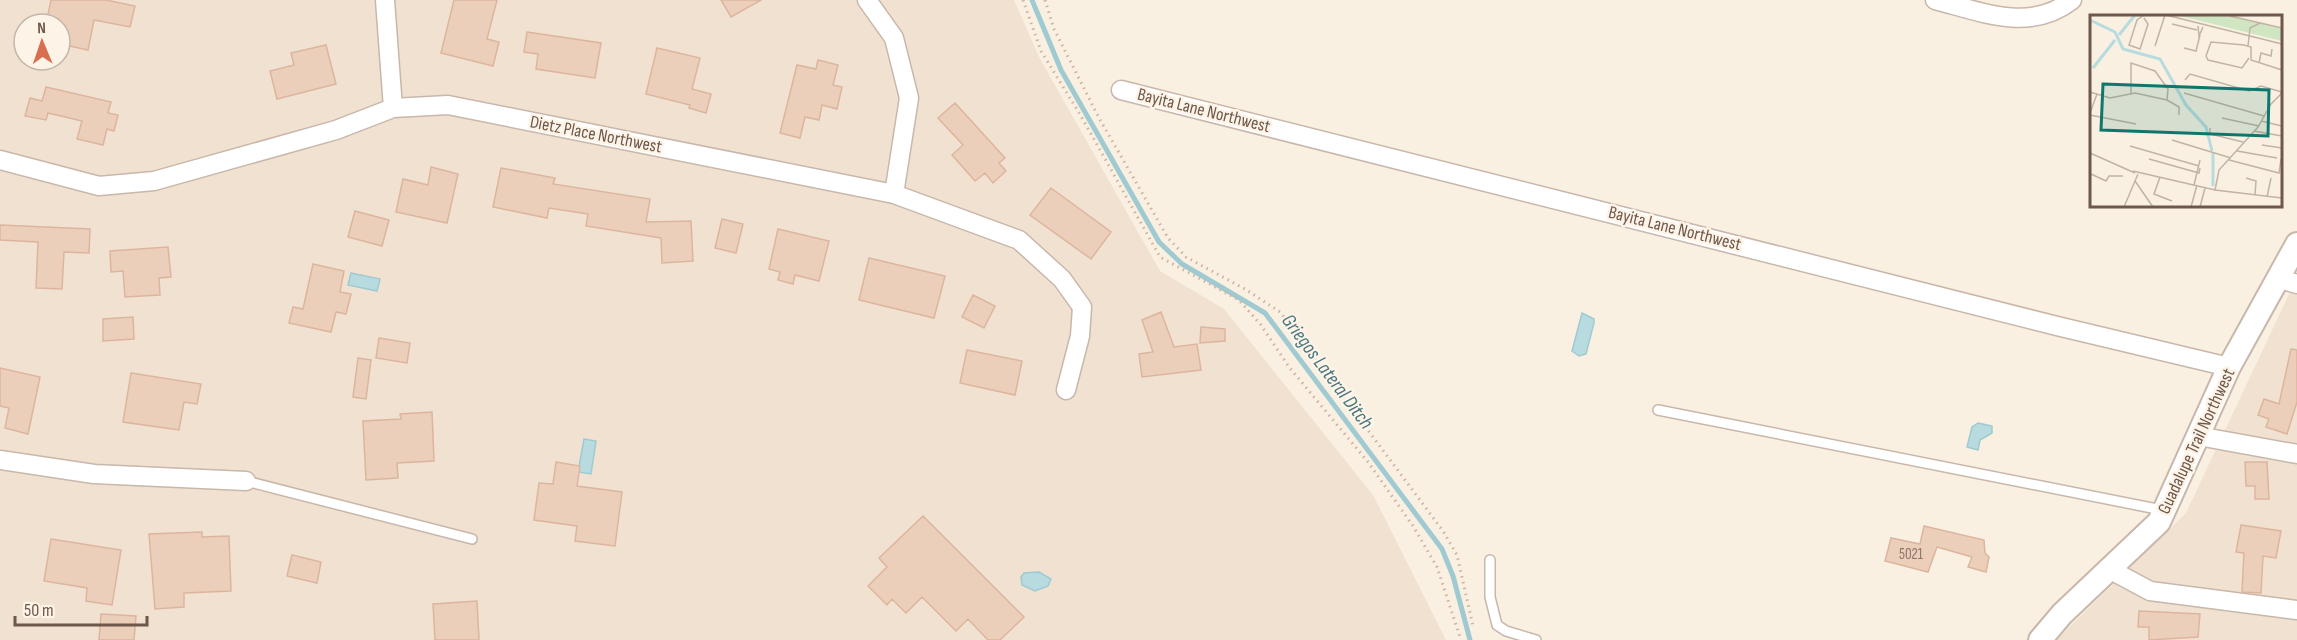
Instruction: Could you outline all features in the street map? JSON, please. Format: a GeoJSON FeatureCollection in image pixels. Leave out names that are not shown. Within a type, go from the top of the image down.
{"type":"FeatureCollection","features":[{"type":"Feature","properties":{"kind":"street"},"geometry":{"type":"LineString","coordinates":[[385,0],[393,108]]}},
{"type":"Feature","properties":{"kind":"street"},"geometry":{"type":"LineString","coordinates":[[867,0],[894,38],[909,98],[894,194]]}},
{"type":"Feature","properties":{"kind":"street"},"geometry":{"type":"LineString","coordinates":[[1935,0],[2016,20],[2056,12],[2072,0]]}},
{"type":"Feature","properties":{"kind":"street","name":"Bayita Lane Northwest"},"geometry":{"type":"LineString","coordinates":[[1121,90],[2229,367]]}},
{"type":"Feature","properties":{"kind":"street","name":"Dietz Place Northwest"},"geometry":{"type":"LineString","coordinates":[[0,160],[99,186],[154,181],[336,130],[393,108],[448,105],[894,194],[1019,240],[1062,279],[1082,307],[1080,336],[1066,390]]}},
{"type":"Feature","properties":{"kind":"street","name":"Guadalupe Trail Northwest"},"geometry":{"type":"LineString","coordinates":[[2040,640],[2061,614],[2159,522],[2229,367],[2289,281],[2297,244]]}},
{"type":"Feature","properties":{"kind":"street"},"geometry":{"type":"LineString","coordinates":[[2198,436],[2297,454]]}},
{"type":"Feature","properties":{"kind":"street"},"geometry":{"type":"LineString","coordinates":[[0,460],[94,474],[246,481]]}},
{"type":"Feature","properties":{"kind":"street"},"geometry":{"type":"LineString","coordinates":[[2109,569],[2150,591],[2297,610]]}},
{"type":"Feature","properties":{"kind":"lane"},"geometry":{"type":"LineString","coordinates":[[1658,410],[2135,507],[2165,510]]}},
{"type":"Feature","properties":{"kind":"lane"},"geometry":{"type":"LineString","coordinates":[[246,481],[472,539]]}},
{"type":"Feature","properties":{"kind":"lane"},"geometry":{"type":"LineString","coordinates":[[1490,560],[1490,597],[1497,625],[1506,631],[1536,640]]}},
{"type":"Feature","properties":{"kind":"path"},"geometry":{"type":"LineString","coordinates":[[1023,0],[1041,51],[1081,116],[1160,257],[1239,300],[1261,325],[1289,367],[1368,462],[1413,526],[1437,567],[1461,640]]}},
{"type":"Feature","properties":{"kind":"path"},"geometry":{"type":"LineString","coordinates":[[1045,0],[1054,29],[1094,108],[1168,238],[1186,257],[1245,289],[1280,312],[1443,531],[1457,555],[1473,626]]}},
{"type":"Feature","properties":{"kind":"shaded area"},"geometry":{"type":"Polygon","coordinates":[[[0,0],[1014,0],[1039,57],[1160,271],[1224,309],[1373,495],[1446,640],[0,640],[0,0]]]}},
{"type":"Feature","properties":{"kind":"shaded area"},"geometry":{"type":"Polygon","coordinates":[[[2297,277],[2297,640],[2056,640],[2186,513],[2297,277]]]}},
{"type":"Feature","properties":{"kind":"water"},"geometry":{"type":"Polygon","coordinates":[[[351,273],[380,279],[377,291],[348,285],[351,273]]]}},
{"type":"Feature","properties":{"kind":"water"},"geometry":{"type":"Polygon","coordinates":[[[1582,313],[1594,319],[1594,323],[1586,354],[1579,356],[1572,351],[1582,313]]]}},
{"type":"Feature","properties":{"kind":"water"},"geometry":{"type":"Polygon","coordinates":[[[1978,423],[1992,426],[1992,433],[1980,440],[1978,450],[1967,447],[1972,427],[1978,423]]]}},
{"type":"Feature","properties":{"kind":"water"},"geometry":{"type":"Polygon","coordinates":[[[584,439],[596,441],[591,474],[578,472],[584,439]]]}},
{"type":"Feature","properties":{"kind":"water"},"geometry":{"type":"Polygon","coordinates":[[[1039,572],[1051,579],[1048,586],[1035,591],[1022,585],[1021,577],[1024,573],[1039,572]]]}},
{"type":"Feature","properties":{"kind":"building"},"geometry":{"type":"Polygon","coordinates":[[[51,0],[106,0],[135,6],[130,27],[94,20],[88,50],[72,47],[72,12],[48,12],[51,0]]]}},
{"type":"Feature","properties":{"kind":"building"},"geometry":{"type":"Polygon","coordinates":[[[454,0],[497,0],[487,39],[499,42],[493,66],[441,53],[454,0]]]}},
{"type":"Feature","properties":{"kind":"building"},"geometry":{"type":"Polygon","coordinates":[[[721,0],[761,0],[731,17],[721,0]]]}},
{"type":"Feature","properties":{"kind":"building"},"geometry":{"type":"Polygon","coordinates":[[[527,32],[601,43],[595,78],[536,69],[538,54],[524,52],[527,32]]]}},
{"type":"Feature","properties":{"kind":"building"},"geometry":{"type":"Polygon","coordinates":[[[326,45],[336,84],[277,99],[270,71],[294,65],[291,53],[326,45]]]}},
{"type":"Feature","properties":{"kind":"building"},"geometry":{"type":"Polygon","coordinates":[[[657,48],[700,58],[692,89],[711,94],[706,113],[689,108],[690,105],[646,94],[657,48]]]}},
{"type":"Feature","properties":{"kind":"building"},"geometry":{"type":"Polygon","coordinates":[[[818,60],[838,65],[833,85],[842,87],[837,109],[822,105],[819,120],[805,117],[800,138],[780,133],[797,65],[816,69],[818,60]]]}},
{"type":"Feature","properties":{"kind":"building"},"geometry":{"type":"Polygon","coordinates":[[[46,87],[111,102],[108,113],[118,115],[114,131],[107,129],[103,145],[77,139],[82,121],[48,113],[46,120],[25,116],[30,98],[42,101],[46,87]]]}},
{"type":"Feature","properties":{"kind":"building"},"geometry":{"type":"Polygon","coordinates":[[[955,103],[1005,158],[999,163],[1006,171],[993,183],[985,173],[975,181],[952,155],[963,145],[938,118],[955,103]]]}},
{"type":"Feature","properties":{"kind":"building"},"geometry":{"type":"Polygon","coordinates":[[[431,167],[458,174],[447,223],[396,212],[403,179],[428,185],[431,167]]]}},
{"type":"Feature","properties":{"kind":"building"},"geometry":{"type":"Polygon","coordinates":[[[501,168],[555,178],[553,184],[650,199],[646,222],[691,221],[693,261],[662,263],[661,238],[586,226],[588,214],[549,208],[547,218],[493,207],[501,168]]]}},
{"type":"Feature","properties":{"kind":"building"},"geometry":{"type":"Polygon","coordinates":[[[1051,188],[1111,232],[1091,259],[1030,215],[1051,188]]]}},
{"type":"Feature","properties":{"kind":"building"},"geometry":{"type":"Polygon","coordinates":[[[355,211],[389,220],[382,246],[348,237],[355,211]]]}},
{"type":"Feature","properties":{"kind":"building"},"geometry":{"type":"Polygon","coordinates":[[[722,219],[743,224],[736,253],[715,248],[722,219]]]}},
{"type":"Feature","properties":{"kind":"building"},"geometry":{"type":"Polygon","coordinates":[[[0,225],[90,229],[89,253],[64,252],[62,289],[36,288],[38,242],[0,240],[0,225]]]}},
{"type":"Feature","properties":{"kind":"building"},"geometry":{"type":"Polygon","coordinates":[[[778,229],[829,241],[819,281],[795,275],[793,284],[778,280],[780,272],[769,269],[778,229]]]}},
{"type":"Feature","properties":{"kind":"building"},"geometry":{"type":"Polygon","coordinates":[[[168,247],[171,277],[159,278],[160,295],[125,297],[123,271],[111,272],[110,251],[168,247]]]}},
{"type":"Feature","properties":{"kind":"building"},"geometry":{"type":"Polygon","coordinates":[[[869,258],[945,276],[934,318],[859,300],[869,258]]]}},
{"type":"Feature","properties":{"kind":"building"},"geometry":{"type":"Polygon","coordinates":[[[313,264],[344,271],[340,292],[351,294],[346,314],[336,312],[331,332],[289,323],[293,307],[303,309],[313,264]]]}},
{"type":"Feature","properties":{"kind":"building"},"geometry":{"type":"Polygon","coordinates":[[[973,295],[995,306],[984,328],[962,317],[973,295]]]}},
{"type":"Feature","properties":{"kind":"building"},"geometry":{"type":"Polygon","coordinates":[[[1161,312],[1174,347],[1197,344],[1201,370],[1142,377],[1139,354],[1153,352],[1142,320],[1161,312]]]}},
{"type":"Feature","properties":{"kind":"building"},"geometry":{"type":"Polygon","coordinates":[[[133,317],[134,339],[103,341],[103,319],[133,317]]]}},
{"type":"Feature","properties":{"kind":"building"},"geometry":{"type":"Polygon","coordinates":[[[1201,327],[1225,329],[1225,341],[1200,343],[1201,327]]]}},
{"type":"Feature","properties":{"kind":"building"},"geometry":{"type":"Polygon","coordinates":[[[379,338],[410,343],[407,363],[376,358],[379,338]]]}},
{"type":"Feature","properties":{"kind":"building"},"geometry":{"type":"Polygon","coordinates":[[[2291,349],[2297,350],[2297,402],[2287,434],[2266,427],[2269,419],[2258,415],[2264,399],[2279,404],[2291,349]]]}},
{"type":"Feature","properties":{"kind":"building"},"geometry":{"type":"Polygon","coordinates":[[[967,350],[1022,361],[1015,395],[960,383],[967,350]]]}},
{"type":"Feature","properties":{"kind":"building"},"geometry":{"type":"Polygon","coordinates":[[[358,358],[371,360],[366,399],[353,397],[358,358]]]}},
{"type":"Feature","properties":{"kind":"building"},"geometry":{"type":"Polygon","coordinates":[[[0,368],[40,377],[28,434],[5,428],[9,408],[0,406],[0,368]]]}},
{"type":"Feature","properties":{"kind":"building"},"geometry":{"type":"Polygon","coordinates":[[[131,373],[201,384],[197,404],[184,402],[179,430],[123,422],[131,373]]]}},
{"type":"Feature","properties":{"kind":"building"},"geometry":{"type":"Polygon","coordinates":[[[432,412],[434,461],[397,463],[398,478],[366,480],[363,421],[401,419],[400,414],[432,412]]]}},
{"type":"Feature","properties":{"kind":"building"},"geometry":{"type":"Polygon","coordinates":[[[556,462],[580,466],[577,486],[622,492],[615,546],[575,541],[577,526],[534,520],[539,483],[553,484],[556,462]]]}},
{"type":"Feature","properties":{"kind":"building"},"geometry":{"type":"Polygon","coordinates":[[[2245,462],[2267,462],[2269,499],[2255,499],[2255,486],[2246,486],[2245,462]]]}},
{"type":"Feature","properties":{"kind":"building"},"geometry":{"type":"Polygon","coordinates":[[[923,516],[1024,617],[1000,640],[988,640],[968,619],[956,631],[922,597],[906,613],[892,599],[887,605],[868,586],[887,567],[879,558],[923,516]]]}},
{"type":"Feature","properties":{"kind":"building"},"geometry":{"type":"Polygon","coordinates":[[[2241,525],[2281,531],[2276,558],[2263,556],[2261,593],[2242,592],[2244,553],[2236,552],[2241,525]]]}},
{"type":"Feature","properties":{"kind":"building"},"geometry":{"type":"Polygon","coordinates":[[[1924,526],[1984,540],[1985,553],[1989,557],[1986,572],[1968,567],[1972,557],[1937,547],[1928,572],[1885,561],[1891,538],[1920,544],[1924,526]]]}},
{"type":"Feature","properties":{"kind":"building"},"geometry":{"type":"Polygon","coordinates":[[[202,532],[202,537],[229,536],[231,591],[184,593],[184,607],[155,609],[149,534],[202,532]]]}},
{"type":"Feature","properties":{"kind":"building"},"geometry":{"type":"Polygon","coordinates":[[[51,539],[121,550],[112,605],[86,601],[87,588],[44,581],[51,539]]]}},
{"type":"Feature","properties":{"kind":"building"},"geometry":{"type":"Polygon","coordinates":[[[292,555],[321,562],[317,583],[287,576],[292,555]]]}},
{"type":"Feature","properties":{"kind":"building"},"geometry":{"type":"Polygon","coordinates":[[[477,601],[479,640],[435,640],[433,604],[477,601]]]}},
{"type":"Feature","properties":{"kind":"building"},"geometry":{"type":"Polygon","coordinates":[[[2139,611],[2200,614],[2198,637],[2149,640],[2149,627],[2138,627],[2139,611]]]}},
{"type":"Feature","properties":{"kind":"building"},"geometry":{"type":"Polygon","coordinates":[[[101,614],[136,616],[134,640],[99,640],[101,614]]]}},
{"type":"Feature","properties":{"kind":"waterway","name":"Griegos Lateral Ditch"},"geometry":{"type":"LineString","coordinates":[[1032,0],[1061,70],[1159,242],[1182,264],[1265,313],[1442,549],[1453,576],[1470,640]]}}]}
